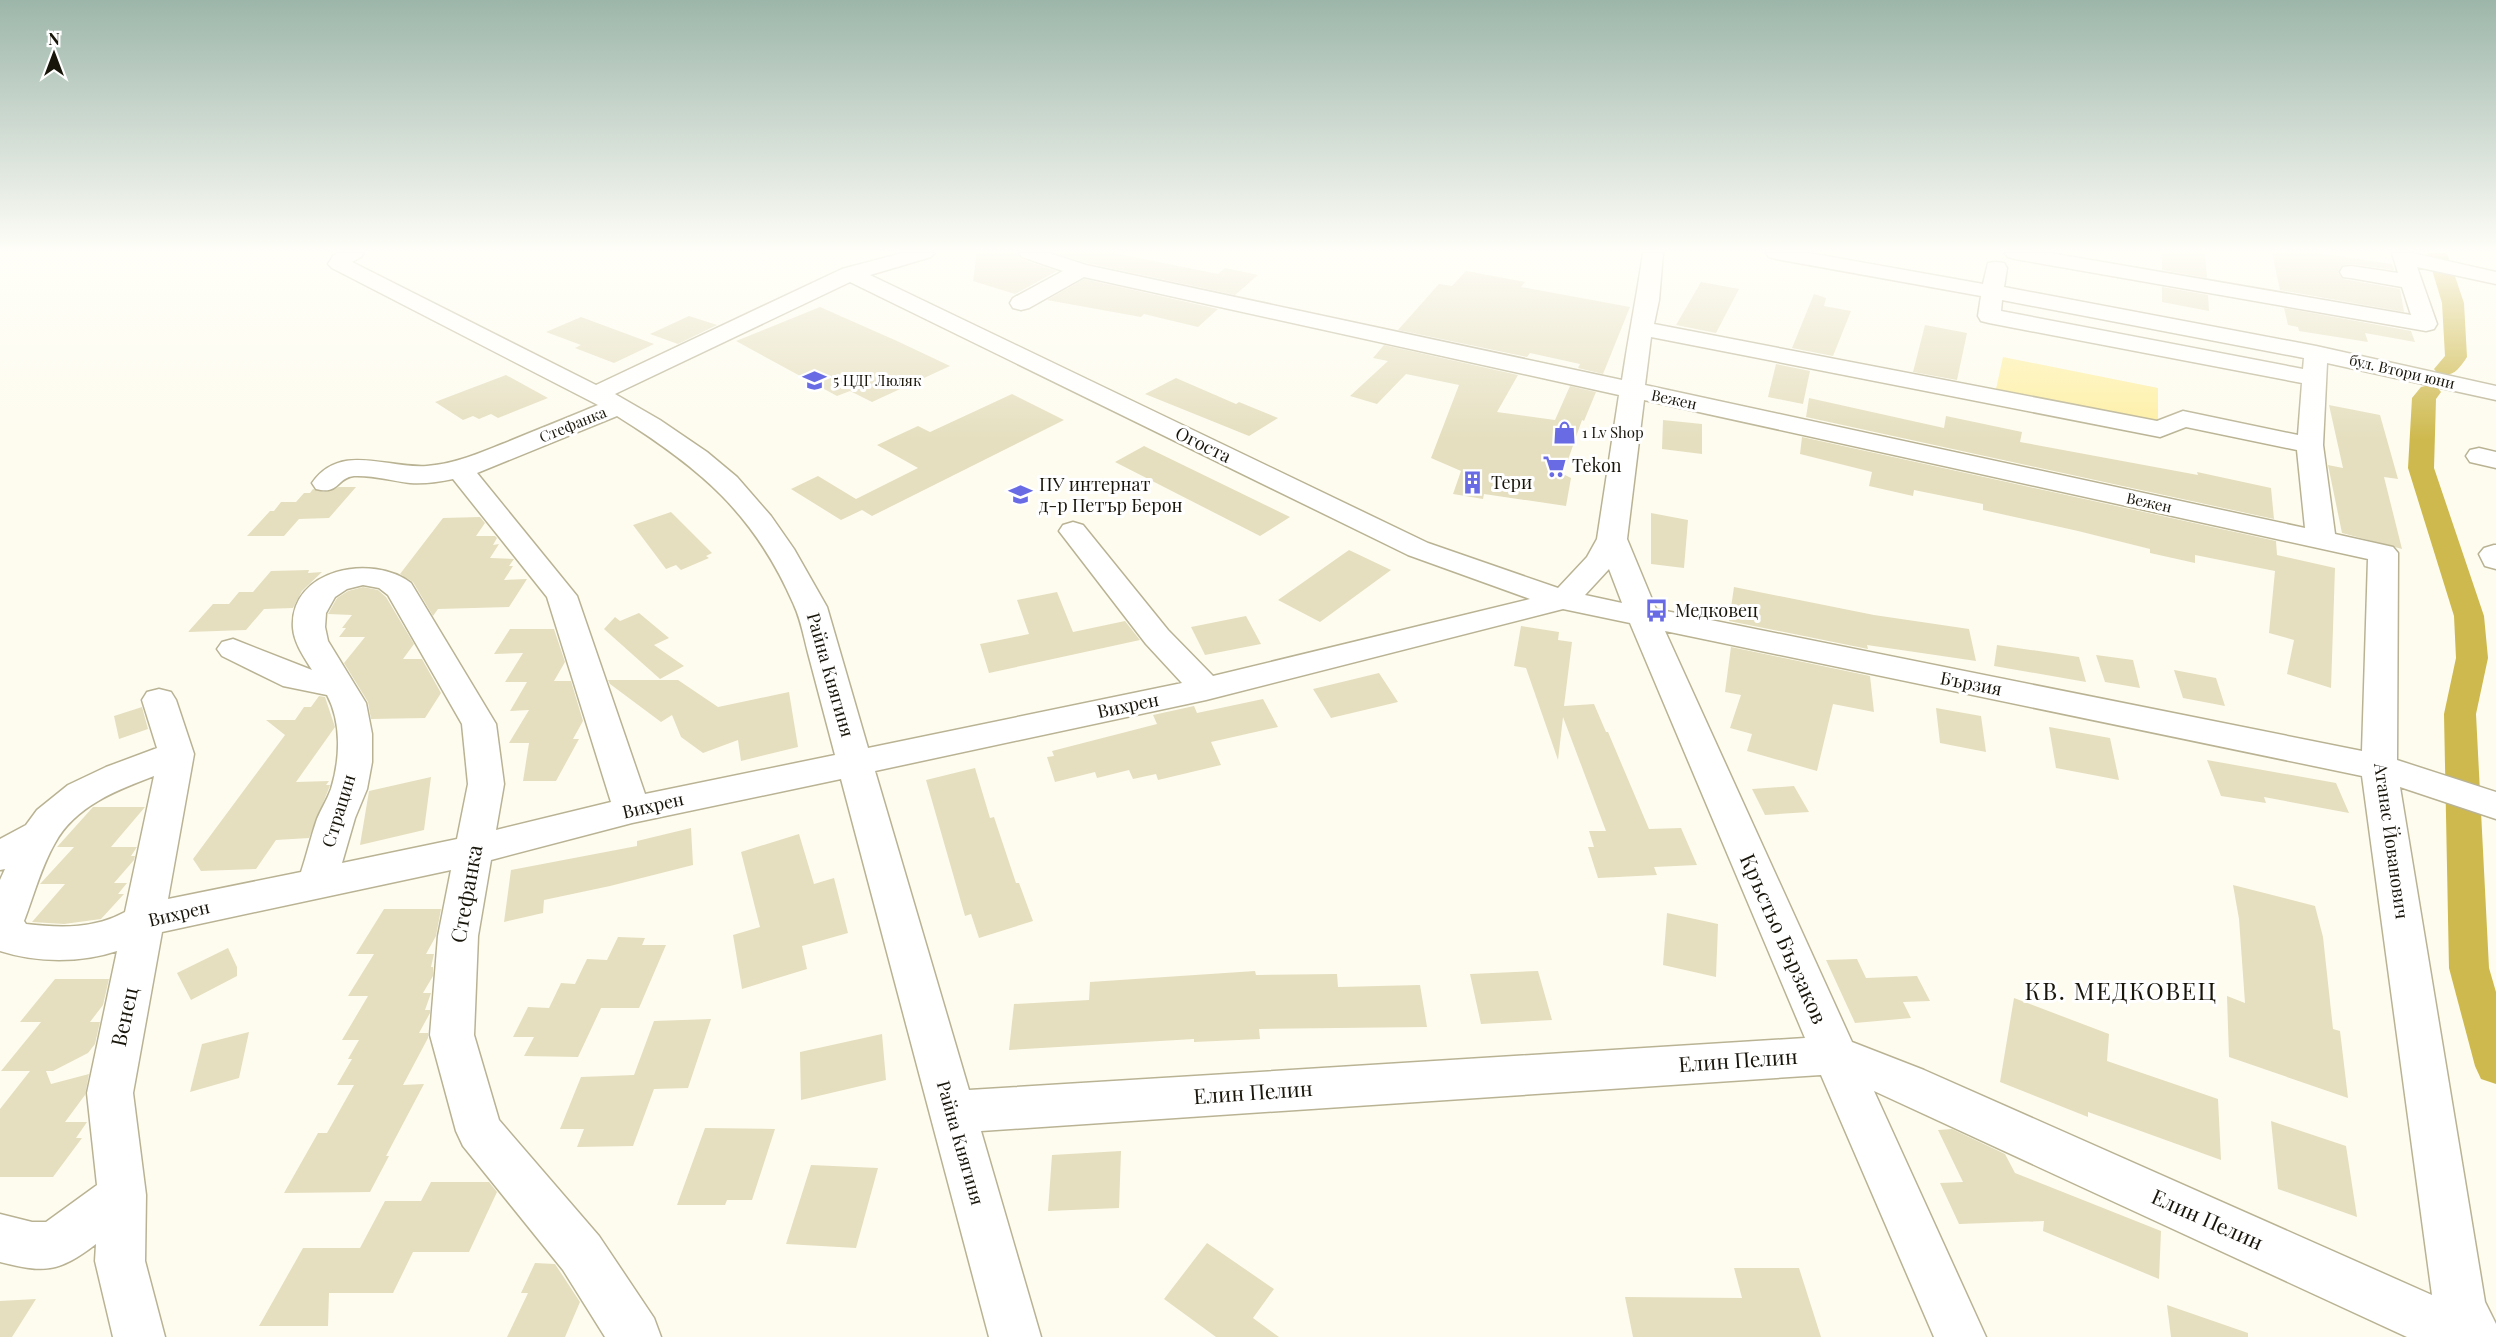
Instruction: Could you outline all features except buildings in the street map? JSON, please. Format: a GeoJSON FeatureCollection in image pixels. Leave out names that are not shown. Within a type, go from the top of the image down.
{"type":"FeatureCollection","features":[{"type":"Feature","properties":{"kind":"street","name":"Райна Княгиня"},"geometry":{"type":"LineString","coordinates":[[440,315],[607,400],[662,432],[719,476],[756,515],[786,559],[811,607],[1016,1337]]}},
{"type":"Feature","properties":{"kind":"street","name":"Стефанка"},"geometry":{"type":"LineString","coordinates":[[326,483],[336,472],[354,468],[416,475],[460,470],[607,400],[755,315]]}},
{"type":"Feature","properties":{"kind":"street","name":"Огоста"},"geometry":{"type":"LineString","coordinates":[[952,315],[1418,549],[1563,600]]}},
{"type":"Feature","properties":{"kind":"street","name":"Вежен"},"geometry":{"type":"LineString","coordinates":[[1288,315],[2321,540]]}},
{"type":"Feature","properties":{"kind":"street","name":"Кръстьо Бързаков"},"geometry":{"type":"LineString","coordinates":[[1563,600],[1600,561],[1612,539],[1644,315]]}},
{"type":"Feature","properties":{"kind":"street","name":"бул. Втори юни"},"geometry":{"type":"LineString","coordinates":[[1989,315],[2314,365],[2493,398]]}},
{"type":"Feature","properties":{"kind":"street"},"geometry":{"type":"LineString","coordinates":[[2376,315],[2426,324],[2424,315]]}},
{"type":"Feature","properties":{"kind":"street"},"geometry":{"type":"LineString","coordinates":[[1641,328],[2160,429],[2183,419],[2310,445]]}},
{"type":"Feature","properties":{"kind":"street"},"geometry":{"type":"LineString","coordinates":[[2314,365],[2310,445],[2321,540]]}},
{"type":"Feature","properties":{"kind":"street"},"geometry":{"type":"LineString","coordinates":[[460,470],[562,596],[632,810]]}},
{"type":"Feature","properties":{"kind":"street"},"geometry":{"type":"LineString","coordinates":[[1073,531],[1157,637],[1206,689]]}},
{"type":"Feature","properties":{"kind":"street","name":"Кръстьо Бързаков"},"geometry":{"type":"LineString","coordinates":[[1612,539],[1643,617],[1834,1055],[1960,1337]]}},
{"type":"Feature","properties":{"kind":"street","name":"Атанас Йованович"},"geometry":{"type":"LineString","coordinates":[[2321,540],[2383,553],[2379,767],[2460,1308],[2475,1337]]}},
{"type":"Feature","properties":{"kind":"street"},"geometry":{"type":"LineString","coordinates":[[2496,554],[2494,554],[2496,560]]}},
{"type":"Feature","properties":{"kind":"street","name":"Стефанка"},"geometry":{"type":"LineString","coordinates":[[335,679],[316,650],[310,631],[310,614],[314,603],[325,590],[339,580],[354,576],[369,577],[394,585],[450,672],[479,724],[486,784],[476,850],[458,936],[452,1035],[479,1131],[581,1253],[635,1337]]}},
{"type":"Feature","properties":{"kind":"street","name":"Бързия"},"geometry":{"type":"LineString","coordinates":[[1563,600],[2379,767],[2496,806]]}},
{"type":"Feature","properties":{"kind":"street","name":"Вихрен"},"geometry":{"type":"LineString","coordinates":[[176,754],[73,799],[54,816],[40,835],[4,921],[12,939],[44,943],[94,943],[123,934],[145,920],[476,850],[632,810],[1206,689],[1563,600]]}},
{"type":"Feature","properties":{"kind":"street"},"geometry":{"type":"LineString","coordinates":[[233,649],[295,678],[335,679]]}},
{"type":"Feature","properties":{"kind":"street","name":"Страцин"},"geometry":{"type":"LineString","coordinates":[[317,884],[336,819],[349,789],[354,756],[353,715],[335,679]]}},
{"type":"Feature","properties":{"kind":"street","name":"Венец"},"geometry":{"type":"LineString","coordinates":[[139,1337],[120,1261],[122,1195],[110,1093],[176,754],[159,700]]}},
{"type":"Feature","properties":{"kind":"street"},"geometry":{"type":"LineString","coordinates":[[0,856],[40,835]]}},
{"type":"Feature","properties":{"kind":"street","name":"Елин Пелин"},"geometry":{"type":"LineString","coordinates":[[952,1112],[1834,1055],[1908,1084],[2466,1337]]}},
{"type":"Feature","properties":{"kind":"street"},"geometry":{"type":"LineString","coordinates":[[0,1238],[45,1246],[58,1242],[122,1195]]}},
{"type":"Feature","properties":{"kind":"shaded area"},"geometry":{"type":"Polygon","coordinates":[[[2003,357],[2158,388],[2158,422],[1996,389],[2003,357]]]}},
{"type":"Feature","properties":{"kind":"waterway"},"geometry":{"type":"LineString","coordinates":[[2446,369],[2456,357],[2454,315]]}},
{"type":"Feature","properties":{"kind":"waterway"},"geometry":{"type":"LineString","coordinates":[[2429,392],[2424,398],[2421,468],[2469,616],[2472,658],[2460,714],[2469,968],[2496,1066]]}},
{"type":"Feature","properties":{"kind":"place","name":"5 ЦДГ Люляк"},"geometry":{"type":"Point","coordinates":[815,381]}},
{"type":"Feature","properties":{"kind":"place","name":"1 Lv Shop"},"geometry":{"type":"Point","coordinates":[1564,433]}},
{"type":"Feature","properties":{"kind":"place","name":"Tekon"},"geometry":{"type":"Point","coordinates":[1554,466]}},
{"type":"Feature","properties":{"kind":"place","name":"Тери"},"geometry":{"type":"Point","coordinates":[1473,483]}},
{"type":"Feature","properties":{"kind":"place","name":"ПУ интернат д-р Петър Берон"},"geometry":{"type":"Point","coordinates":[1021,495]}},
{"type":"Feature","properties":{"kind":"place","name":"Медковец"},"geometry":{"type":"Point","coordinates":[1657,611]}},
{"type":"Feature","properties":{"kind":"district","name":"КВ. МЕДКОВЕЦ"},"geometry":{"type":"Point","coordinates":[2121,992]}}]}
